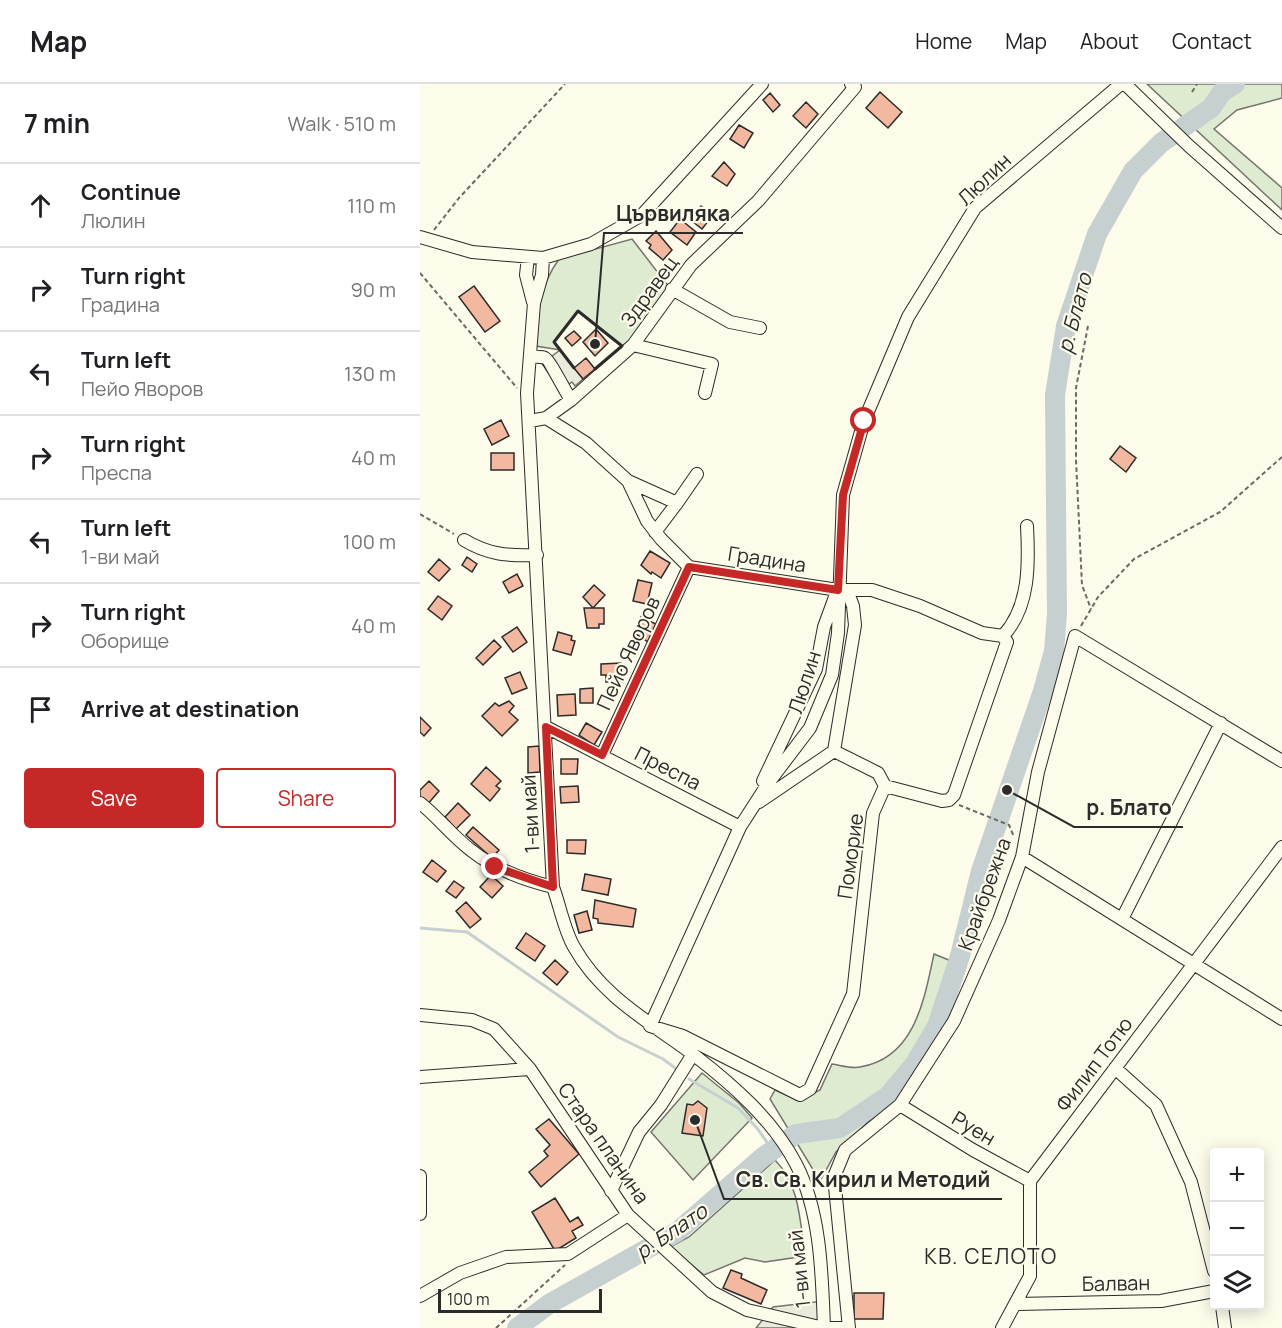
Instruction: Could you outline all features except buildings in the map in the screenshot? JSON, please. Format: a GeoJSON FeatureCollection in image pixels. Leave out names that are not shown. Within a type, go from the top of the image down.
{"type":"FeatureCollection","features":[{"type":"Feature","properties":{"kind":"street"},"geometry":{"type":"LineString","coordinates":[[424,239],[472,252],[543,258],[591,244],[642,215],[762,84]]}},
{"type":"Feature","properties":{"kind":"street","name":"Здравец"},"geometry":{"type":"LineString","coordinates":[[530,421],[546,418],[571,400],[633,345],[691,265],[758,201],[855,87],[851,84]]}},
{"type":"Feature","properties":{"kind":"street"},"geometry":{"type":"LineString","coordinates":[[1127,87],[1189,146],[1282,228]]}},
{"type":"Feature","properties":{"kind":"street","name":"Люлин"},"geometry":{"type":"LineString","coordinates":[[650,1026],[744,822],[769,782],[810,728],[831,675],[843,590],[843,495],[864,421],[908,317],[975,208],[1127,87]]}},
{"type":"Feature","properties":{"kind":"street","name":"1-ви май"},"geometry":{"type":"LineString","coordinates":[[528,257],[526,275],[534,303]]}},
{"type":"Feature","properties":{"kind":"street","name":"1-ви май"},"geometry":{"type":"LineString","coordinates":[[543,258],[542,275],[534,303],[527,393],[553,887],[573,946],[607,992],[650,1026],[693,1054],[737,1090],[761,1115],[795,1162],[806,1187],[814,1220],[823,1288],[824,1328]]}},
{"type":"Feature","properties":{"kind":"street"},"geometry":{"type":"LineString","coordinates":[[672,289],[721,318],[760,328]]}},
{"type":"Feature","properties":{"kind":"street"},"geometry":{"type":"LineString","coordinates":[[633,345],[712,364],[705,393]]}},
{"type":"Feature","properties":{"kind":"street"},"geometry":{"type":"LineString","coordinates":[[530,357],[545,358],[549,361],[561,386],[571,400]]}},
{"type":"Feature","properties":{"kind":"street"},"geometry":{"type":"LineString","coordinates":[[546,418],[586,442],[628,481],[677,503]]}},
{"type":"Feature","properties":{"kind":"street"},"geometry":{"type":"LineString","coordinates":[[655,532],[697,474]]}},
{"type":"Feature","properties":{"kind":"street"},"geometry":{"type":"LineString","coordinates":[[628,481],[655,532],[689,567]]}},
{"type":"Feature","properties":{"kind":"street"},"geometry":{"type":"LineString","coordinates":[[1003,636],[1014,625],[1024,594],[1029,564],[1027,526]]}},
{"type":"Feature","properties":{"kind":"street"},"geometry":{"type":"LineString","coordinates":[[464,540],[482,552],[506,556],[537,555]]}},
{"type":"Feature","properties":{"kind":"street","name":"Градина"},"geometry":{"type":"LineString","coordinates":[[689,567],[843,590]]}},
{"type":"Feature","properties":{"kind":"street","name":"Пейо Яворов"},"geometry":{"type":"LineString","coordinates":[[602,755],[689,567]]}},
{"type":"Feature","properties":{"kind":"street"},"geometry":{"type":"LineString","coordinates":[[834,751],[878,773],[885,786],[949,800],[954,795],[1007,642],[1003,636],[982,633],[920,606],[872,590],[843,590]]}},
{"type":"Feature","properties":{"kind":"street"},"geometry":{"type":"LineString","coordinates":[[756,805],[834,751],[855,625],[854,606],[843,590]]}},
{"type":"Feature","properties":{"kind":"street"},"geometry":{"type":"LineString","coordinates":[[744,822],[816,669],[824,627],[843,590]]}},
{"type":"Feature","properties":{"kind":"street"},"geometry":{"type":"LineString","coordinates":[[1075,636],[1282,761]]}},
{"type":"Feature","properties":{"kind":"street","name":"Крайбрежна"},"geometry":{"type":"LineString","coordinates":[[849,1328],[834,1177],[845,1150],[900,1105],[954,1022],[999,920],[1022,857],[1038,772],[1075,636]]}},
{"type":"Feature","properties":{"kind":"street"},"geometry":{"type":"LineString","coordinates":[[1122,920],[1221,723]]}},
{"type":"Feature","properties":{"kind":"street","name":"Преспа"},"geometry":{"type":"LineString","coordinates":[[546,727],[744,822]]}},
{"type":"Feature","properties":{"kind":"street","name":"Поморие"},"geometry":{"type":"LineString","coordinates":[[650,1026],[683,1036],[800,1095],[810,1089],[853,994],[873,813],[885,786]]}},
{"type":"Feature","properties":{"kind":"street"},"geometry":{"type":"LineString","coordinates":[[420,803],[440,819],[470,850],[495,867],[553,887]]}},
{"type":"Feature","properties":{"kind":"street","name":"Филип Тотю"},"geometry":{"type":"LineString","coordinates":[[1030,1181],[1282,847]]}},
{"type":"Feature","properties":{"kind":"street"},"geometry":{"type":"LineString","coordinates":[[1022,857],[1282,1019]]}},
{"type":"Feature","properties":{"kind":"street","name":"Стара планина"},"geometry":{"type":"LineString","coordinates":[[420,1015],[472,1020],[494,1029],[530,1069],[628,1215],[683,1268],[712,1292],[747,1310],[824,1328],[844,1328]]}},
{"type":"Feature","properties":{"kind":"street"},"geometry":{"type":"LineString","coordinates":[[611,1191],[639,1132],[661,1105],[693,1054]]}},
{"type":"Feature","properties":{"kind":"street"},"geometry":{"type":"LineString","coordinates":[[1115,1068],[1156,1106],[1191,1182],[1211,1256]]}},
{"type":"Feature","properties":{"kind":"street"},"geometry":{"type":"LineString","coordinates":[[420,1077],[530,1069]]}},
{"type":"Feature","properties":{"kind":"street","name":"Руен"},"geometry":{"type":"LineString","coordinates":[[900,1105],[973,1150],[1030,1181]]}},
{"type":"Feature","properties":{"kind":"street"},"geometry":{"type":"LineString","coordinates":[[420,1176],[420,1214]]}},
{"type":"Feature","properties":{"kind":"street"},"geometry":{"type":"LineString","coordinates":[[1002,1328],[1017,1304],[1030,1276],[1030,1181]]}},
{"type":"Feature","properties":{"kind":"street"},"geometry":{"type":"LineString","coordinates":[[420,1296],[460,1273],[506,1257],[568,1254],[628,1215]]}},
{"type":"Feature","properties":{"kind":"street","name":"Балван"},"geometry":{"type":"LineString","coordinates":[[1017,1304],[1161,1301],[1210,1292]]}},
{"type":"Feature","properties":{"kind":"street"},"geometry":{"type":"LineString","coordinates":[[1223,1310],[1225,1328]]}},
{"type":"Feature","properties":{"kind":"path"},"geometry":{"type":"LineString","coordinates":[[424,239],[565,84]]}},
{"type":"Feature","properties":{"kind":"path"},"geometry":{"type":"LineString","coordinates":[[1192,92],[1197,84]]}},
{"type":"Feature","properties":{"kind":"path"},"geometry":{"type":"LineString","coordinates":[[420,273],[508,380],[527,393]]}},
{"type":"Feature","properties":{"kind":"path"},"geometry":{"type":"LineString","coordinates":[[1088,326],[1076,388],[1076,460],[1082,585],[1091,609]]}},
{"type":"Feature","properties":{"kind":"path"},"geometry":{"type":"LineString","coordinates":[[1075,636],[1098,597],[1134,559],[1220,512],[1282,457]]}},
{"type":"Feature","properties":{"kind":"path"},"geometry":{"type":"LineString","coordinates":[[420,514],[464,540]]}},
{"type":"Feature","properties":{"kind":"path"},"geometry":{"type":"LineString","coordinates":[[949,800],[1009,825]]}},
{"type":"Feature","properties":{"kind":"path"},"geometry":{"type":"LineString","coordinates":[[496,1328],[566,1263],[568,1254]]}},
{"type":"Feature","properties":{"kind":"green space"},"geometry":{"type":"Polygon","coordinates":[[[1147,84],[1282,84],[1282,98],[1237,110],[1214,129],[1282,188],[1282,210],[1147,84]]]}},
{"type":"Feature","properties":{"kind":"green space"},"geometry":{"type":"Polygon","coordinates":[[[632,239],[669,287],[637,338],[622,346],[578,311],[554,342],[560,350],[536,346],[540,301],[547,280],[559,259],[632,239]]]}},
{"type":"Feature","properties":{"kind":"green space"},"geometry":{"type":"Polygon","coordinates":[[[934,954],[966,967],[944,1028],[898,1094],[836,1152],[820,1181],[770,1099],[775,1090],[799,1101],[820,1090],[832,1064],[860,1067],[879,1061],[893,1052],[905,1039],[921,1008],[934,954]]]}},
{"type":"Feature","properties":{"kind":"green space"},"geometry":{"type":"Polygon","coordinates":[[[702,1073],[739,1103],[752,1118],[693,1180],[651,1132],[702,1073]]]}},
{"type":"Feature","properties":{"kind":"green space"},"geometry":{"type":"Polygon","coordinates":[[[775,1160],[790,1181],[794,1192],[805,1256],[765,1262],[745,1258],[704,1275],[670,1247],[689,1237],[775,1160]]]}},
{"type":"Feature","properties":{"kind":"shaded area"},"geometry":{"type":"Polygon","coordinates":[[[560,350],[583,379],[575,386],[572,382],[565,387],[551,357],[560,350]]]}},
{"type":"Feature","properties":{"kind":"shaded area"},"geometry":{"type":"Polygon","coordinates":[[[823,1301],[823,1328],[756,1328],[773,1307],[823,1301]]]}},
{"type":"Feature","properties":{"kind":"waterway","name":"р. Блато"},"geometry":{"type":"LineString","coordinates":[[517,1328],[549,1304],[677,1232],[763,1157],[796,1134],[840,1128],[888,1096],[914,1065],[937,1026],[960,956],[981,871],[1043,691],[1054,651],[1057,614],[1055,395],[1066,326],[1097,234],[1133,171],[1161,143],[1211,108],[1222,92],[1235,84]]}},
{"type":"Feature","properties":{"kind":"waterway"},"geometry":{"type":"LineString","coordinates":[[420,928],[467,932],[618,1037],[663,1059],[675,1068]]}},
{"type":"Feature","properties":{"kind":"waterway"},"geometry":{"type":"LineString","coordinates":[[689,1079],[738,1108],[757,1128],[773,1151]]}},
{"type":"Feature","properties":{"kind":"wall"},"geometry":{"type":"LineString","coordinates":[[574,368],[554,342],[578,311],[622,346],[595,369]]}},
{"type":"Feature","properties":{"kind":"place","name":"Цървиляка"},"geometry":{"type":"Point","coordinates":[595,344]}},
{"type":"Feature","properties":{"kind":"place","name":"р. Блато"},"geometry":{"type":"Point","coordinates":[1007,790]}},
{"type":"Feature","properties":{"kind":"place","name":"Св. Св. Кирил и Методий"},"geometry":{"type":"Point","coordinates":[695,1120]}},
{"type":"Feature","properties":{"kind":"district","name":"КВ. СЕЛОТО"},"geometry":{"type":"Point","coordinates":[991,1256]}},
{"type":"Feature","properties":{"kind":"route"},"geometry":{"type":"LineString","coordinates":[[495,867],[529,881],[553,887],[546,727],[602,755],[689,567],[838,590],[843,495],[864,421]]}}]}
